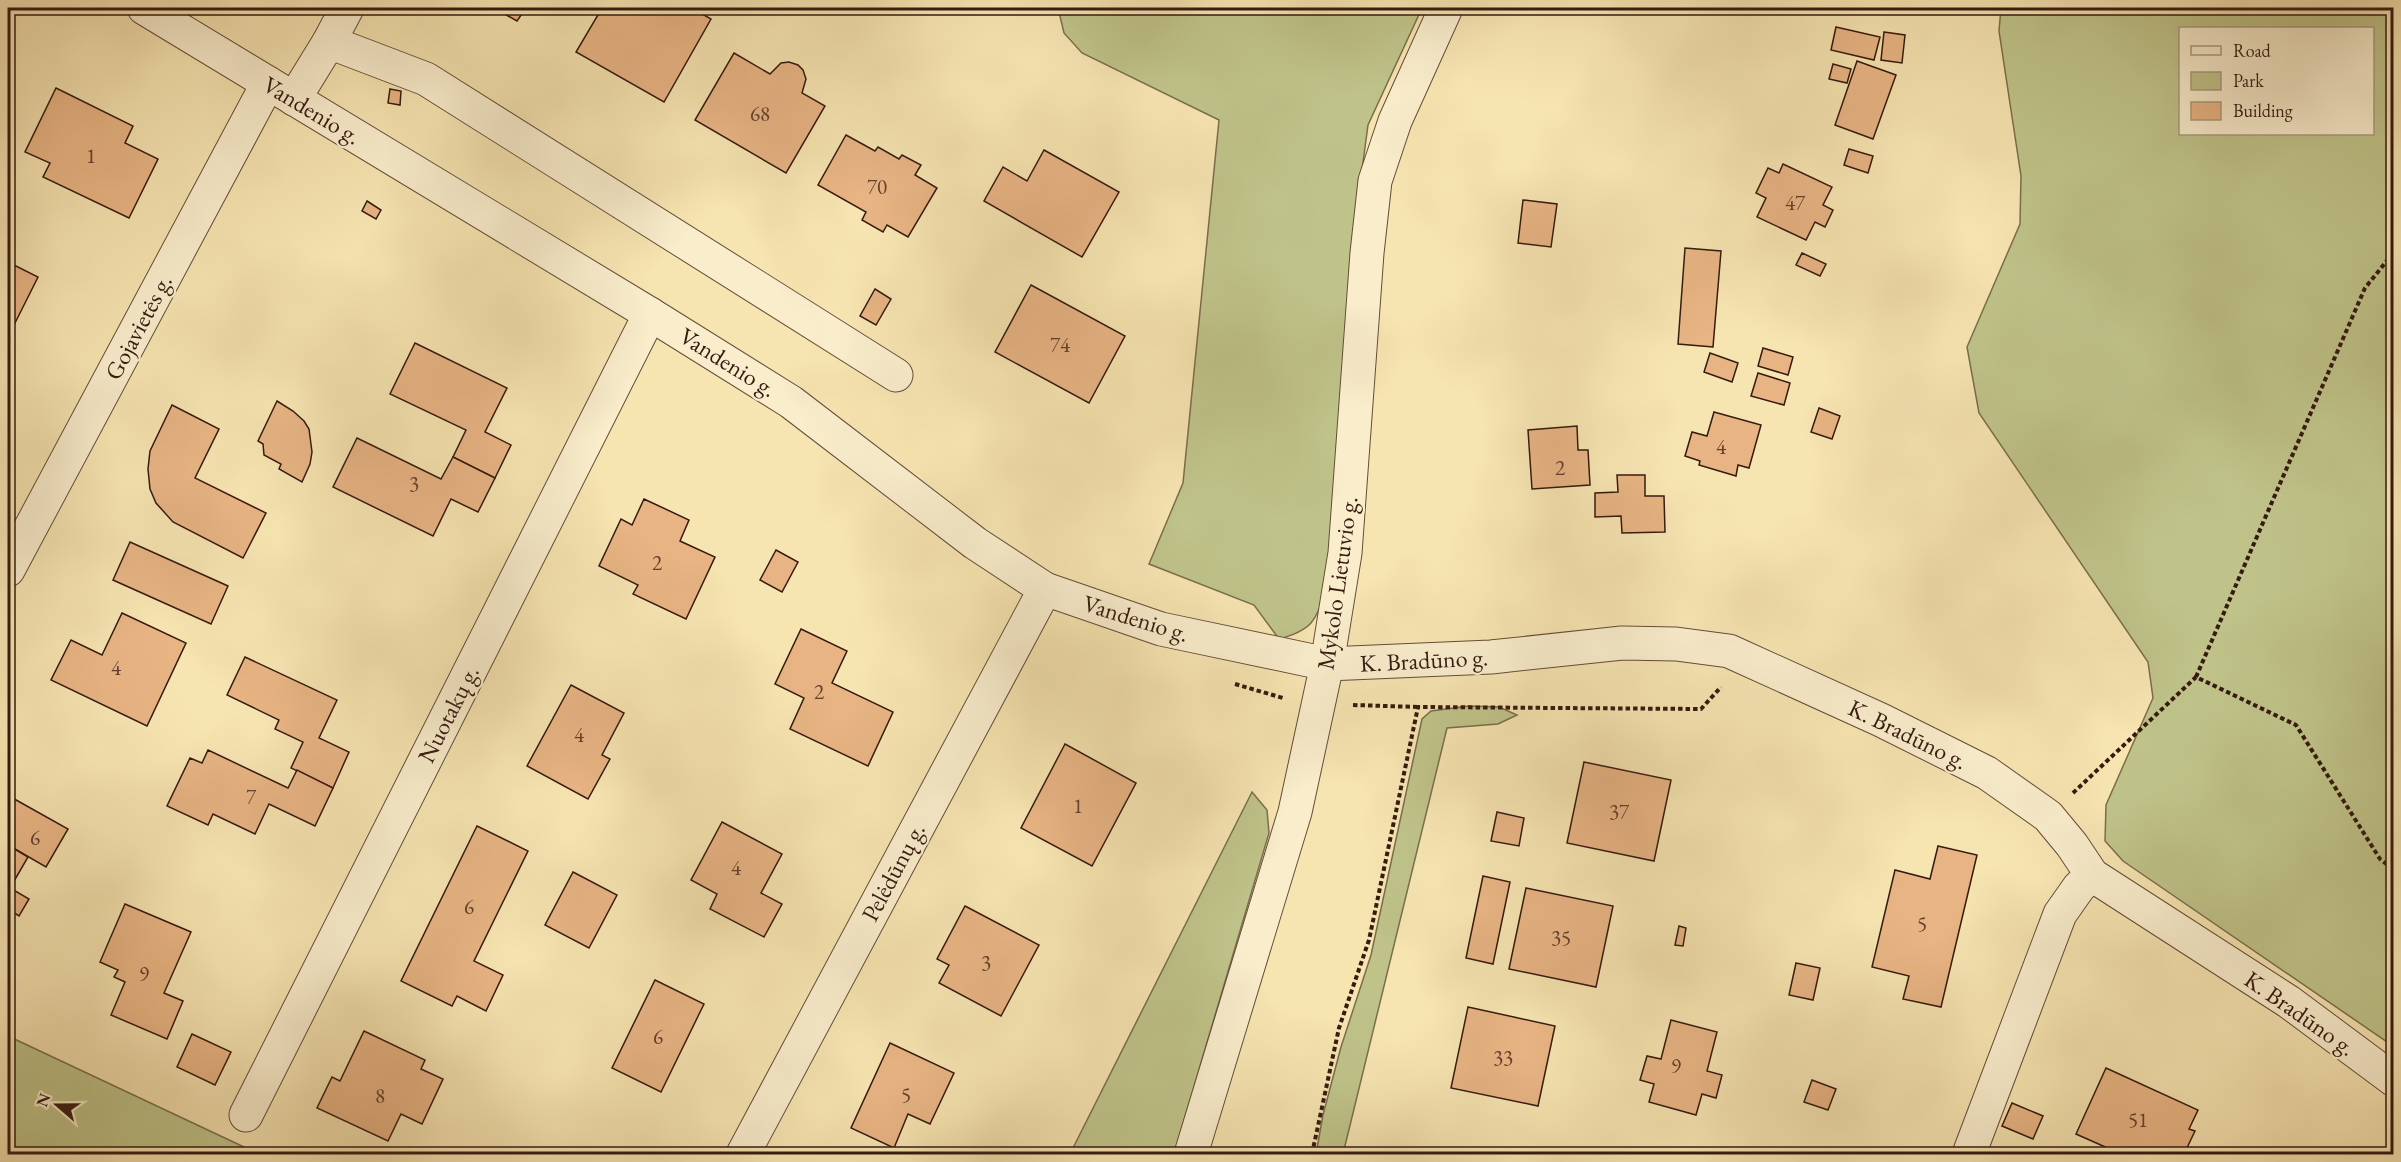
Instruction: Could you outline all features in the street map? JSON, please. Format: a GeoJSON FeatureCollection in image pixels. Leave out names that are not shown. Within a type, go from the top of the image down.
{"type":"FeatureCollection","features":[{"type":"Feature","properties":{"kind":"street","name":"Vandenio g."},"geometry":{"type":"LineString","coordinates":[[144,8],[650,314],[791,402],[975,543],[1045,590],[1161,629],[1328,664]]}},
{"type":"Feature","properties":{"kind":"street","name":"Gojavietės g."},"geometry":{"type":"LineString","coordinates":[[8,570],[281,91],[329,42],[347,8]]}},
{"type":"Feature","properties":{"kind":"street","name":"Mykolo Lietuvio g."},"geometry":{"type":"LineString","coordinates":[[1191,1155],[1295,812],[1328,664],[1345,553],[1367,253],[1375,181],[1395,121],[1446,8]]}},
{"type":"Feature","properties":{"kind":"street"},"geometry":{"type":"LineString","coordinates":[[329,42],[426,79],[896,375]]}},
{"type":"Feature","properties":{"kind":"street","name":"Nuotakų g."},"geometry":{"type":"LineString","coordinates":[[246,1115],[650,314]]}},
{"type":"Feature","properties":{"kind":"street","name":"Pelėdūnų g."},"geometry":{"type":"LineString","coordinates":[[743,1155],[1045,590]]}},
{"type":"Feature","properties":{"kind":"street","name":"K. Bradūno g."},"geometry":{"type":"LineString","coordinates":[[1328,664],[1491,657],[1622,643],[1676,644],[1729,651],[1881,720],[1987,773],[2048,816],[2072,845],[2092,876],[2289,1002],[2394,1080]]}},
{"type":"Feature","properties":{"kind":"street"},"geometry":{"type":"LineString","coordinates":[[1969,1155],[2060,914],[2079,887],[2092,876]]}},
{"type":"Feature","properties":{"kind":"path"},"geometry":{"type":"LineString","coordinates":[[2048,816],[2196,677],[2365,288],[2394,252]]}},
{"type":"Feature","properties":{"kind":"path"},"geometry":{"type":"LineString","coordinates":[[2196,677],[2296,725],[2380,859],[2394,870]]}},
{"type":"Feature","properties":{"kind":"path"},"geometry":{"type":"LineString","coordinates":[[1312,1155],[1339,1028],[1369,940],[1418,707],[1701,709]]}},
{"type":"Feature","properties":{"kind":"green space"},"geometry":{"type":"Polygon","coordinates":[[[1058,8],[1422,8],[1368,125],[1354,230],[1326,591],[1311,623],[1290,636],[1279,639],[1254,605],[1149,564],[1183,483],[1219,120],[1082,53],[1064,33],[1058,8]]]}},
{"type":"Feature","properties":{"kind":"green space"},"geometry":{"type":"Polygon","coordinates":[[[2001,8],[2393,8],[2393,1046],[2123,861],[2105,841],[2106,805],[2153,698],[2148,662],[1979,413],[1967,347],[2020,224],[2021,176],[1999,31],[2001,8]]]}},
{"type":"Feature","properties":{"kind":"green space"},"geometry":{"type":"Polygon","coordinates":[[[1469,706],[1499,707],[1517,715],[1498,724],[1447,728],[1343,1154],[1316,1154],[1323,1115],[1341,1047],[1371,955],[1422,719],[1431,711],[1469,706]]]}},
{"type":"Feature","properties":{"kind":"green space"},"geometry":{"type":"Polygon","coordinates":[[[1252,792],[1267,810],[1269,833],[1174,1154],[1070,1154],[1252,792]]]}},
{"type":"Feature","properties":{"kind":"green space"},"geometry":{"type":"Polygon","coordinates":[[[8,1036],[259,1154],[8,1154],[8,1036]]]}},
{"type":"Feature","properties":{"kind":"building"},"geometry":{"type":"Polygon","coordinates":[[[494,8],[526,8],[517,21],[494,8]]]}},
{"type":"Feature","properties":{"kind":"building"},"geometry":{"type":"Polygon","coordinates":[[[602,8],[657,8],[665,12],[668,8],[692,8],[711,19],[664,102],[576,52],[602,8]]]}},
{"type":"Feature","properties":{"kind":"building"},"geometry":{"type":"Polygon","coordinates":[[[1836,27],[1880,37],[1874,60],[1831,50],[1836,27]]]}},
{"type":"Feature","properties":{"kind":"building"},"geometry":{"type":"Polygon","coordinates":[[[1884,32],[1905,35],[1902,63],[1881,60],[1884,32]]]}},
{"type":"Feature","properties":{"kind":"building"},"geometry":{"type":"Polygon","coordinates":[[[734,53],[770,74],[781,63],[789,62],[798,65],[803,70],[806,79],[802,93],[825,106],[786,173],[695,120],[734,53]]]}},
{"type":"Feature","properties":{"kind":"building"},"geometry":{"type":"Polygon","coordinates":[[[1857,61],[1896,75],[1873,139],[1835,125],[1857,61]]]}},
{"type":"Feature","properties":{"kind":"building"},"geometry":{"type":"Polygon","coordinates":[[[1833,64],[1851,69],[1847,83],[1829,79],[1833,64]]]}},
{"type":"Feature","properties":{"kind":"building"},"geometry":{"type":"Polygon","coordinates":[[[56,88],[133,126],[125,143],[158,159],[129,218],[43,177],[50,163],[25,152],[56,88]]]}},
{"type":"Feature","properties":{"kind":"building"},"geometry":{"type":"Polygon","coordinates":[[[390,89],[401,91],[400,105],[388,103],[390,89]]]}},
{"type":"Feature","properties":{"kind":"building"},"geometry":{"type":"Polygon","coordinates":[[[846,135],[875,151],[878,147],[899,159],[902,155],[921,165],[915,175],[937,188],[908,237],[887,225],[883,232],[862,220],[866,212],[818,185],[846,135]]]}},
{"type":"Feature","properties":{"kind":"building"},"geometry":{"type":"Polygon","coordinates":[[[1849,149],[1873,156],[1868,173],[1844,165],[1849,149]]]}},
{"type":"Feature","properties":{"kind":"building"},"geometry":{"type":"Polygon","coordinates":[[[1044,150],[1119,192],[1082,257],[984,201],[1003,167],[1027,181],[1044,150]]]}},
{"type":"Feature","properties":{"kind":"building"},"geometry":{"type":"Polygon","coordinates":[[[1783,164],[1832,187],[1823,205],[1833,210],[1825,227],[1815,222],[1806,240],[1757,217],[1766,198],[1756,193],[1768,168],[1779,173],[1783,164]]]}},
{"type":"Feature","properties":{"kind":"building"},"geometry":{"type":"Polygon","coordinates":[[[1523,200],[1557,204],[1551,247],[1518,243],[1523,200]]]}},
{"type":"Feature","properties":{"kind":"building"},"geometry":{"type":"Polygon","coordinates":[[[367,201],[381,210],[376,219],[362,211],[367,201]]]}},
{"type":"Feature","properties":{"kind":"building"},"geometry":{"type":"Polygon","coordinates":[[[1685,248],[1721,251],[1713,347],[1678,344],[1685,248]]]}},
{"type":"Feature","properties":{"kind":"building"},"geometry":{"type":"Polygon","coordinates":[[[1802,253],[1826,264],[1820,276],[1796,265],[1802,253]]]}},
{"type":"Feature","properties":{"kind":"building"},"geometry":{"type":"Polygon","coordinates":[[[8,262],[38,277],[8,337],[8,262]]]}},
{"type":"Feature","properties":{"kind":"building"},"geometry":{"type":"Polygon","coordinates":[[[1031,285],[1125,336],[1089,403],[995,352],[1031,285]]]}},
{"type":"Feature","properties":{"kind":"building"},"geometry":{"type":"Polygon","coordinates":[[[875,289],[891,299],[876,325],[860,316],[875,289]]]}},
{"type":"Feature","properties":{"kind":"building"},"geometry":{"type":"Polygon","coordinates":[[[415,343],[507,388],[485,432],[511,445],[495,478],[453,457],[466,430],[390,394],[415,343]]]}},
{"type":"Feature","properties":{"kind":"building"},"geometry":{"type":"Polygon","coordinates":[[[1763,348],[1793,357],[1788,375],[1758,366],[1763,348]]]}},
{"type":"Feature","properties":{"kind":"building"},"geometry":{"type":"Polygon","coordinates":[[[1710,353],[1738,363],[1732,382],[1704,372],[1710,353]]]}},
{"type":"Feature","properties":{"kind":"building"},"geometry":{"type":"Polygon","coordinates":[[[1758,373],[1790,383],[1784,405],[1751,396],[1758,373]]]}},
{"type":"Feature","properties":{"kind":"building"},"geometry":{"type":"Polygon","coordinates":[[[277,401],[293,411],[309,429],[312,452],[310,464],[302,482],[279,469],[281,464],[264,455],[263,444],[258,441],[277,401]]]}},
{"type":"Feature","properties":{"kind":"building"},"geometry":{"type":"Polygon","coordinates":[[[172,405],[219,429],[195,478],[266,513],[243,558],[173,522],[156,503],[150,489],[148,469],[150,451],[172,405]]]}},
{"type":"Feature","properties":{"kind":"building"},"geometry":{"type":"Polygon","coordinates":[[[1819,408],[1840,416],[1832,439],[1811,432],[1819,408]]]}},
{"type":"Feature","properties":{"kind":"building"},"geometry":{"type":"Polygon","coordinates":[[[1714,412],[1761,425],[1749,468],[1738,465],[1736,476],[1699,465],[1700,461],[1685,456],[1692,432],[1707,436],[1714,412]]]}},
{"type":"Feature","properties":{"kind":"building"},"geometry":{"type":"Polygon","coordinates":[[[1577,426],[1578,450],[1588,450],[1590,485],[1532,489],[1528,430],[1577,426]]]}},
{"type":"Feature","properties":{"kind":"building"},"geometry":{"type":"Polygon","coordinates":[[[357,438],[441,479],[453,457],[495,478],[478,512],[451,499],[433,536],[333,487],[357,438]]]}},
{"type":"Feature","properties":{"kind":"building"},"geometry":{"type":"Polygon","coordinates":[[[1617,475],[1645,475],[1645,496],[1664,496],[1665,532],[1622,533],[1621,516],[1595,517],[1595,493],[1618,492],[1617,475]]]}},
{"type":"Feature","properties":{"kind":"building"},"geometry":{"type":"Polygon","coordinates":[[[644,499],[689,520],[680,541],[715,557],[686,619],[633,594],[638,585],[599,566],[621,519],[632,525],[644,499]]]}},
{"type":"Feature","properties":{"kind":"building"},"geometry":{"type":"Polygon","coordinates":[[[130,542],[228,586],[211,624],[113,580],[130,542]]]}},
{"type":"Feature","properties":{"kind":"building"},"geometry":{"type":"Polygon","coordinates":[[[776,550],[798,562],[782,592],[760,580],[776,550]]]}},
{"type":"Feature","properties":{"kind":"building"},"geometry":{"type":"Polygon","coordinates":[[[122,613],[186,643],[147,726],[51,680],[71,640],[102,655],[122,613]]]}},
{"type":"Feature","properties":{"kind":"building"},"geometry":{"type":"Polygon","coordinates":[[[801,629],[847,651],[832,683],[893,712],[868,766],[790,729],[804,698],[775,684],[801,629]]]}},
{"type":"Feature","properties":{"kind":"building"},"geometry":{"type":"Polygon","coordinates":[[[245,657],[337,700],[319,738],[349,752],[333,788],[291,768],[303,742],[275,729],[279,720],[227,695],[245,657]]]}},
{"type":"Feature","properties":{"kind":"building"},"geometry":{"type":"Polygon","coordinates":[[[571,685],[624,713],[602,755],[610,759],[588,799],[527,766],[571,685]]]}},
{"type":"Feature","properties":{"kind":"building"},"geometry":{"type":"Polygon","coordinates":[[[1065,744],[1136,783],[1092,866],[1021,828],[1065,744]]]}},
{"type":"Feature","properties":{"kind":"building"},"geometry":{"type":"Polygon","coordinates":[[[208,750],[288,788],[297,770],[333,788],[315,826],[269,804],[255,834],[213,814],[208,825],[167,806],[190,758],[202,763],[208,750]]]}},
{"type":"Feature","properties":{"kind":"building"},"geometry":{"type":"Polygon","coordinates":[[[1584,762],[1671,780],[1654,861],[1567,843],[1584,762]]]}},
{"type":"Feature","properties":{"kind":"building"},"geometry":{"type":"Polygon","coordinates":[[[9,796],[68,829],[46,867],[8,845],[9,796]]]}},
{"type":"Feature","properties":{"kind":"building"},"geometry":{"type":"Polygon","coordinates":[[[1497,812],[1524,818],[1519,846],[1491,841],[1497,812]]]}},
{"type":"Feature","properties":{"kind":"building"},"geometry":{"type":"Polygon","coordinates":[[[722,822],[782,854],[761,893],[782,904],[764,937],[710,909],[717,894],[691,880],[722,822]]]}},
{"type":"Feature","properties":{"kind":"building"},"geometry":{"type":"Polygon","coordinates":[[[477,826],[528,851],[474,961],[503,975],[486,1011],[457,996],[452,1006],[401,981],[477,826]]]}},
{"type":"Feature","properties":{"kind":"building"},"geometry":{"type":"Polygon","coordinates":[[[8,845],[28,857],[10,888],[29,899],[19,916],[8,909],[8,845]]]}},
{"type":"Feature","properties":{"kind":"building"},"geometry":{"type":"Polygon","coordinates":[[[1938,846],[1977,855],[1941,1007],[1903,999],[1909,976],[1872,967],[1895,870],[1930,879],[1938,846]]]}},
{"type":"Feature","properties":{"kind":"building"},"geometry":{"type":"Polygon","coordinates":[[[573,872],[617,895],[589,948],[545,925],[573,872]]]}},
{"type":"Feature","properties":{"kind":"building"},"geometry":{"type":"Polygon","coordinates":[[[1483,876],[1510,882],[1493,964],[1466,958],[1483,876]]]}},
{"type":"Feature","properties":{"kind":"building"},"geometry":{"type":"Polygon","coordinates":[[[1526,888],[1613,906],[1596,987],[1509,969],[1526,888]]]}},
{"type":"Feature","properties":{"kind":"building"},"geometry":{"type":"Polygon","coordinates":[[[125,904],[191,932],[164,993],[183,1001],[167,1039],[111,1015],[125,982],[114,977],[118,970],[100,962],[125,904]]]}},
{"type":"Feature","properties":{"kind":"building"},"geometry":{"type":"Polygon","coordinates":[[[965,906],[1039,945],[1001,1016],[939,983],[949,965],[937,959],[965,906]]]}},
{"type":"Feature","properties":{"kind":"building"},"geometry":{"type":"Polygon","coordinates":[[[1679,926],[1686,928],[1683,946],[1675,945],[1679,926]]]}},
{"type":"Feature","properties":{"kind":"building"},"geometry":{"type":"Polygon","coordinates":[[[1796,963],[1820,968],[1813,1000],[1789,995],[1796,963]]]}},
{"type":"Feature","properties":{"kind":"building"},"geometry":{"type":"Polygon","coordinates":[[[655,980],[704,1004],[661,1092],[612,1068],[655,980]]]}},
{"type":"Feature","properties":{"kind":"building"},"geometry":{"type":"Polygon","coordinates":[[[1468,1007],[1555,1026],[1538,1106],[1451,1088],[1468,1007]]]}},
{"type":"Feature","properties":{"kind":"building"},"geometry":{"type":"Polygon","coordinates":[[[1671,1020],[1717,1032],[1707,1071],[1722,1075],[1716,1098],[1702,1094],[1696,1115],[1649,1102],[1654,1084],[1640,1080],[1647,1056],[1661,1059],[1671,1020]]]}},
{"type":"Feature","properties":{"kind":"building"},"geometry":{"type":"Polygon","coordinates":[[[364,1031],[425,1060],[421,1069],[443,1079],[422,1124],[401,1114],[388,1141],[317,1108],[332,1077],[340,1081],[364,1031]]]}},
{"type":"Feature","properties":{"kind":"building"},"geometry":{"type":"Polygon","coordinates":[[[192,1034],[231,1052],[215,1085],[177,1067],[192,1034]]]}},
{"type":"Feature","properties":{"kind":"building"},"geometry":{"type":"Polygon","coordinates":[[[890,1043],[954,1073],[930,1124],[908,1114],[894,1148],[851,1128],[890,1043]]]}},
{"type":"Feature","properties":{"kind":"building"},"geometry":{"type":"Polygon","coordinates":[[[2106,1068],[2198,1110],[2189,1129],[2195,1131],[2184,1154],[2121,1154],[2076,1134],[2106,1068]]]}},
{"type":"Feature","properties":{"kind":"building"},"geometry":{"type":"Polygon","coordinates":[[[1812,1080],[1836,1089],[1828,1110],[1804,1102],[1812,1080]]]}},
{"type":"Feature","properties":{"kind":"building"},"geometry":{"type":"Polygon","coordinates":[[[2012,1103],[2043,1116],[2033,1139],[2002,1126],[2012,1103]]]}}]}
